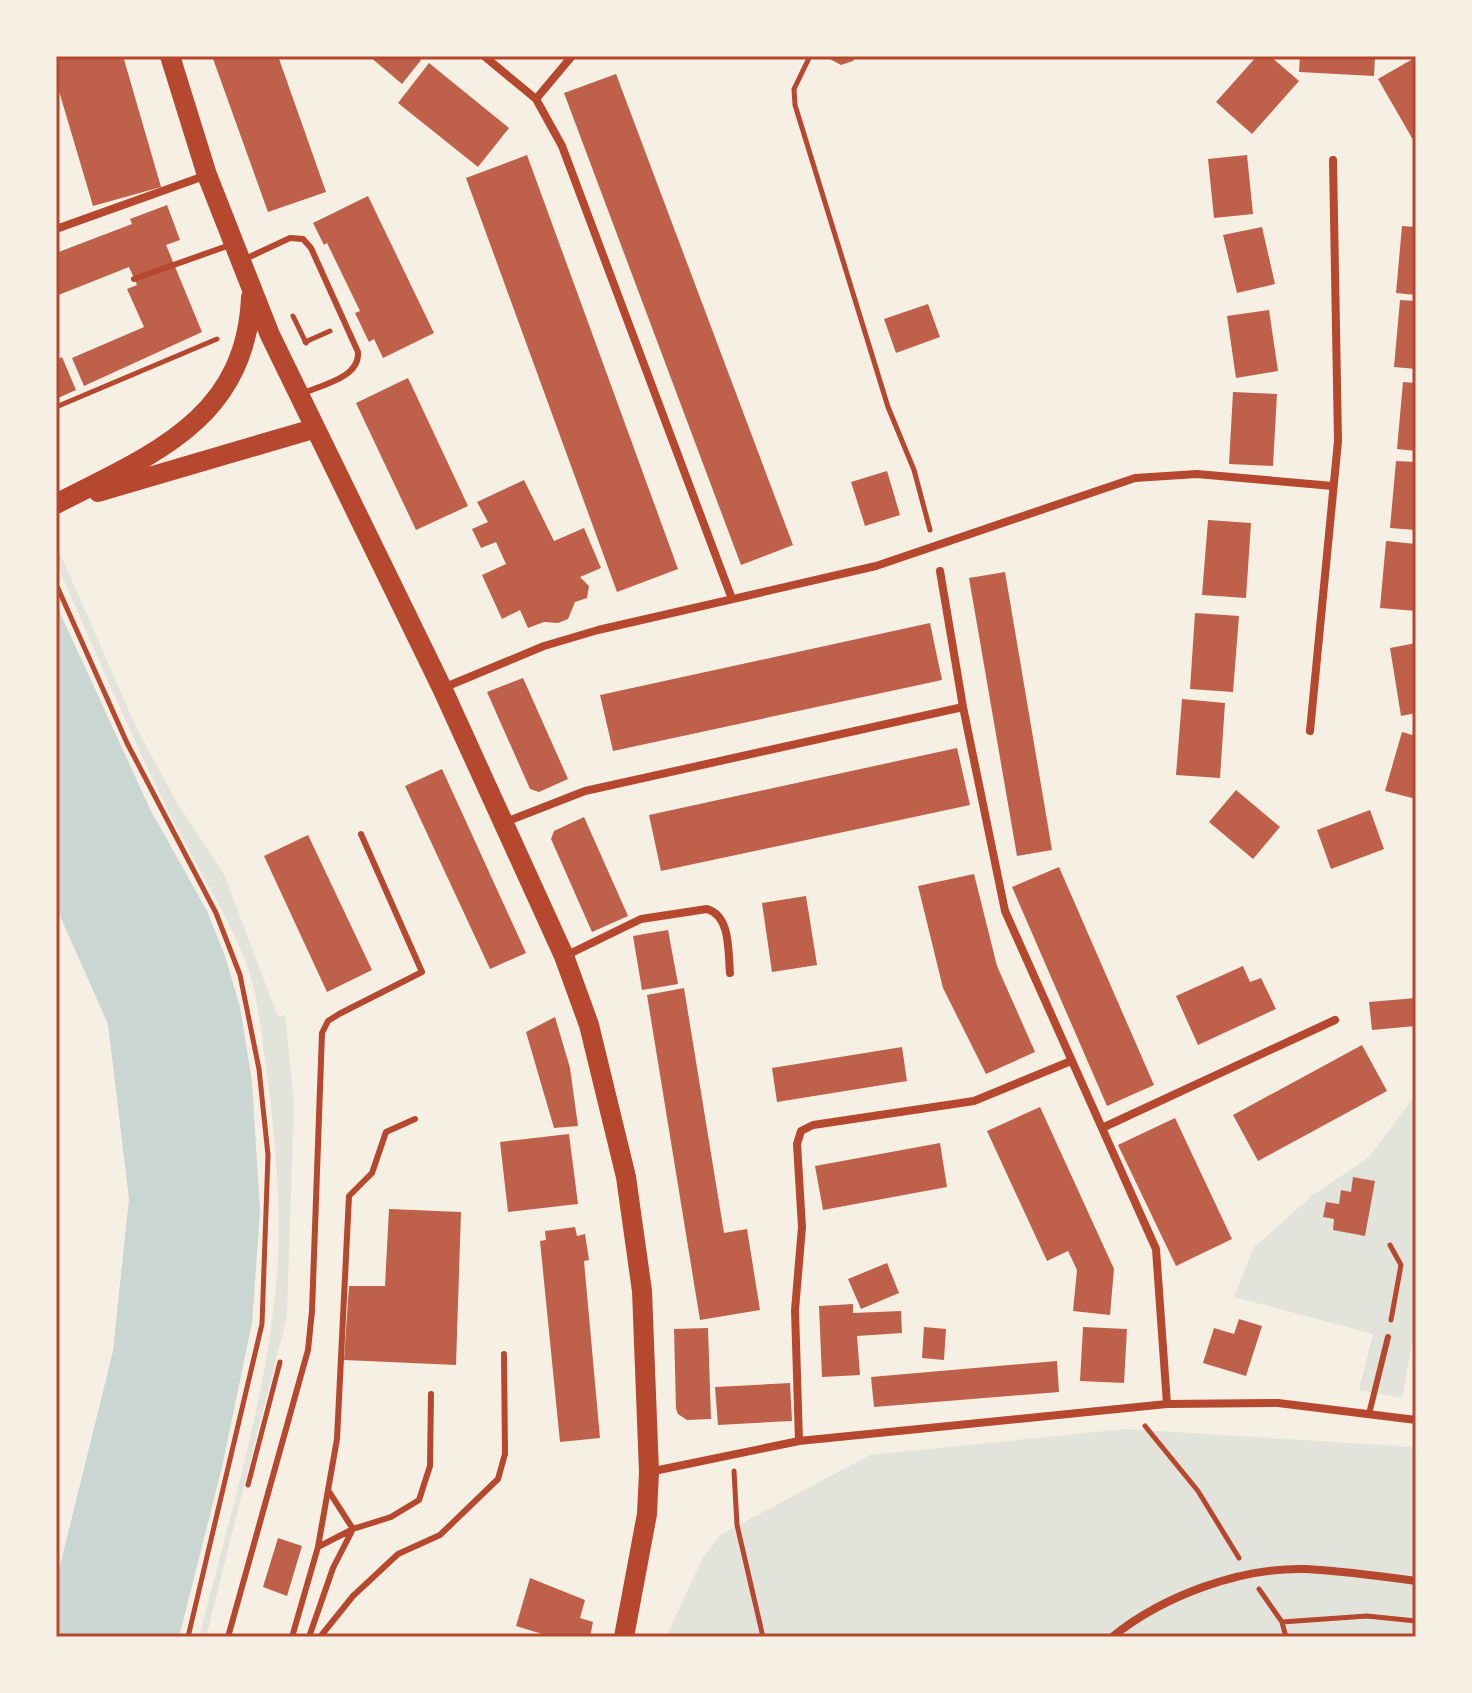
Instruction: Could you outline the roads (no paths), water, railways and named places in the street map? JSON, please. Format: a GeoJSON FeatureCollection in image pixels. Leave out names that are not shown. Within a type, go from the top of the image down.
{"type":"FeatureCollection","features":[{"type":"Feature","properties":{"kind":"main road"},"geometry":{"type":"LineString","coordinates":[[170,56],[207,175],[298,396],[442,688],[564,956],[589,1025],[608,1094],[637,1238],[649,1472],[643,1541],[624,1637]]}},
{"type":"Feature","properties":{"kind":"main road"},"geometry":{"type":"LineString","coordinates":[[56,504],[153,455],[195,424],[215,403],[229,383],[244,347],[251,287]]}},
{"type":"Feature","properties":{"kind":"main road"},"geometry":{"type":"LineString","coordinates":[[56,504],[313,429]]}},
{"type":"Feature","properties":{"kind":"street"},"geometry":{"type":"LineString","coordinates":[[484,56],[536,99],[562,146],[732,599]]}},
{"type":"Feature","properties":{"kind":"street"},"geometry":{"type":"LineString","coordinates":[[536,99],[572,56]]}},
{"type":"Feature","properties":{"kind":"street"},"geometry":{"type":"LineString","coordinates":[[1310,731],[1338,441],[1333,160]]}},
{"type":"Feature","properties":{"kind":"street"},"geometry":{"type":"LineString","coordinates":[[56,229],[207,175]]}},
{"type":"Feature","properties":{"kind":"street"},"geometry":{"type":"LineString","coordinates":[[442,688],[544,646],[876,566],[1135,478],[1197,474],[1333,486]]}},
{"type":"Feature","properties":{"kind":"street"},"geometry":{"type":"LineString","coordinates":[[940,571],[963,707],[1005,911],[1156,1249],[1167,1404]]}},
{"type":"Feature","properties":{"kind":"street"},"geometry":{"type":"LineString","coordinates":[[502,823],[585,791],[963,707]]}},
{"type":"Feature","properties":{"kind":"street"},"geometry":{"type":"LineString","coordinates":[[564,956],[641,919],[707,909],[716,912],[724,922],[730,973]]}},
{"type":"Feature","properties":{"kind":"street"},"geometry":{"type":"LineString","coordinates":[[1102,1128],[1335,1020]]}},
{"type":"Feature","properties":{"kind":"street"},"geometry":{"type":"LineString","coordinates":[[799,1441],[795,1310],[802,1227],[797,1144],[801,1131],[813,1125],[974,1101],[1071,1061]]}},
{"type":"Feature","properties":{"kind":"street"},"geometry":{"type":"LineString","coordinates":[[649,1472],[799,1441],[1167,1404],[1278,1403],[1416,1420]]}},
{"type":"Feature","properties":{"kind":"street"},"geometry":{"type":"LineString","coordinates":[[1112,1637],[1129,1623],[1181,1598],[1248,1573],[1304,1569],[1416,1581]]}},
{"type":"Feature","properties":{"kind":"lane"},"geometry":{"type":"LineString","coordinates":[[134,279],[290,238],[303,239],[311,248],[358,352],[359,363],[353,371],[298,396]]}},
{"type":"Feature","properties":{"kind":"lane"},"geometry":{"type":"LineString","coordinates":[[228,1637],[308,1350],[322,1033],[328,1021],[339,1014],[422,972],[361,834]]}},
{"type":"Feature","properties":{"kind":"lane"},"geometry":{"type":"LineString","coordinates":[[292,1637],[318,1547],[337,1439],[349,1196],[372,1173],[386,1132],[415,1119]]}},
{"type":"Feature","properties":{"kind":"lane"},"geometry":{"type":"LineString","coordinates":[[1369,1414],[1388,1337]]}},
{"type":"Feature","properties":{"kind":"lane"},"geometry":{"type":"LineString","coordinates":[[320,1637],[353,1596],[398,1554],[440,1535],[498,1479],[505,1454],[504,1354]]}},
{"type":"Feature","properties":{"kind":"lane"},"geometry":{"type":"LineString","coordinates":[[318,1547],[353,1529],[391,1517],[419,1500],[430,1466],[431,1394]]}},
{"type":"Feature","properties":{"kind":"lane"},"geometry":{"type":"LineString","coordinates":[[328,1490],[353,1529]]}},
{"type":"Feature","properties":{"kind":"lane"},"geometry":{"type":"LineString","coordinates":[[309,1637],[333,1568],[353,1529]]}}]}
